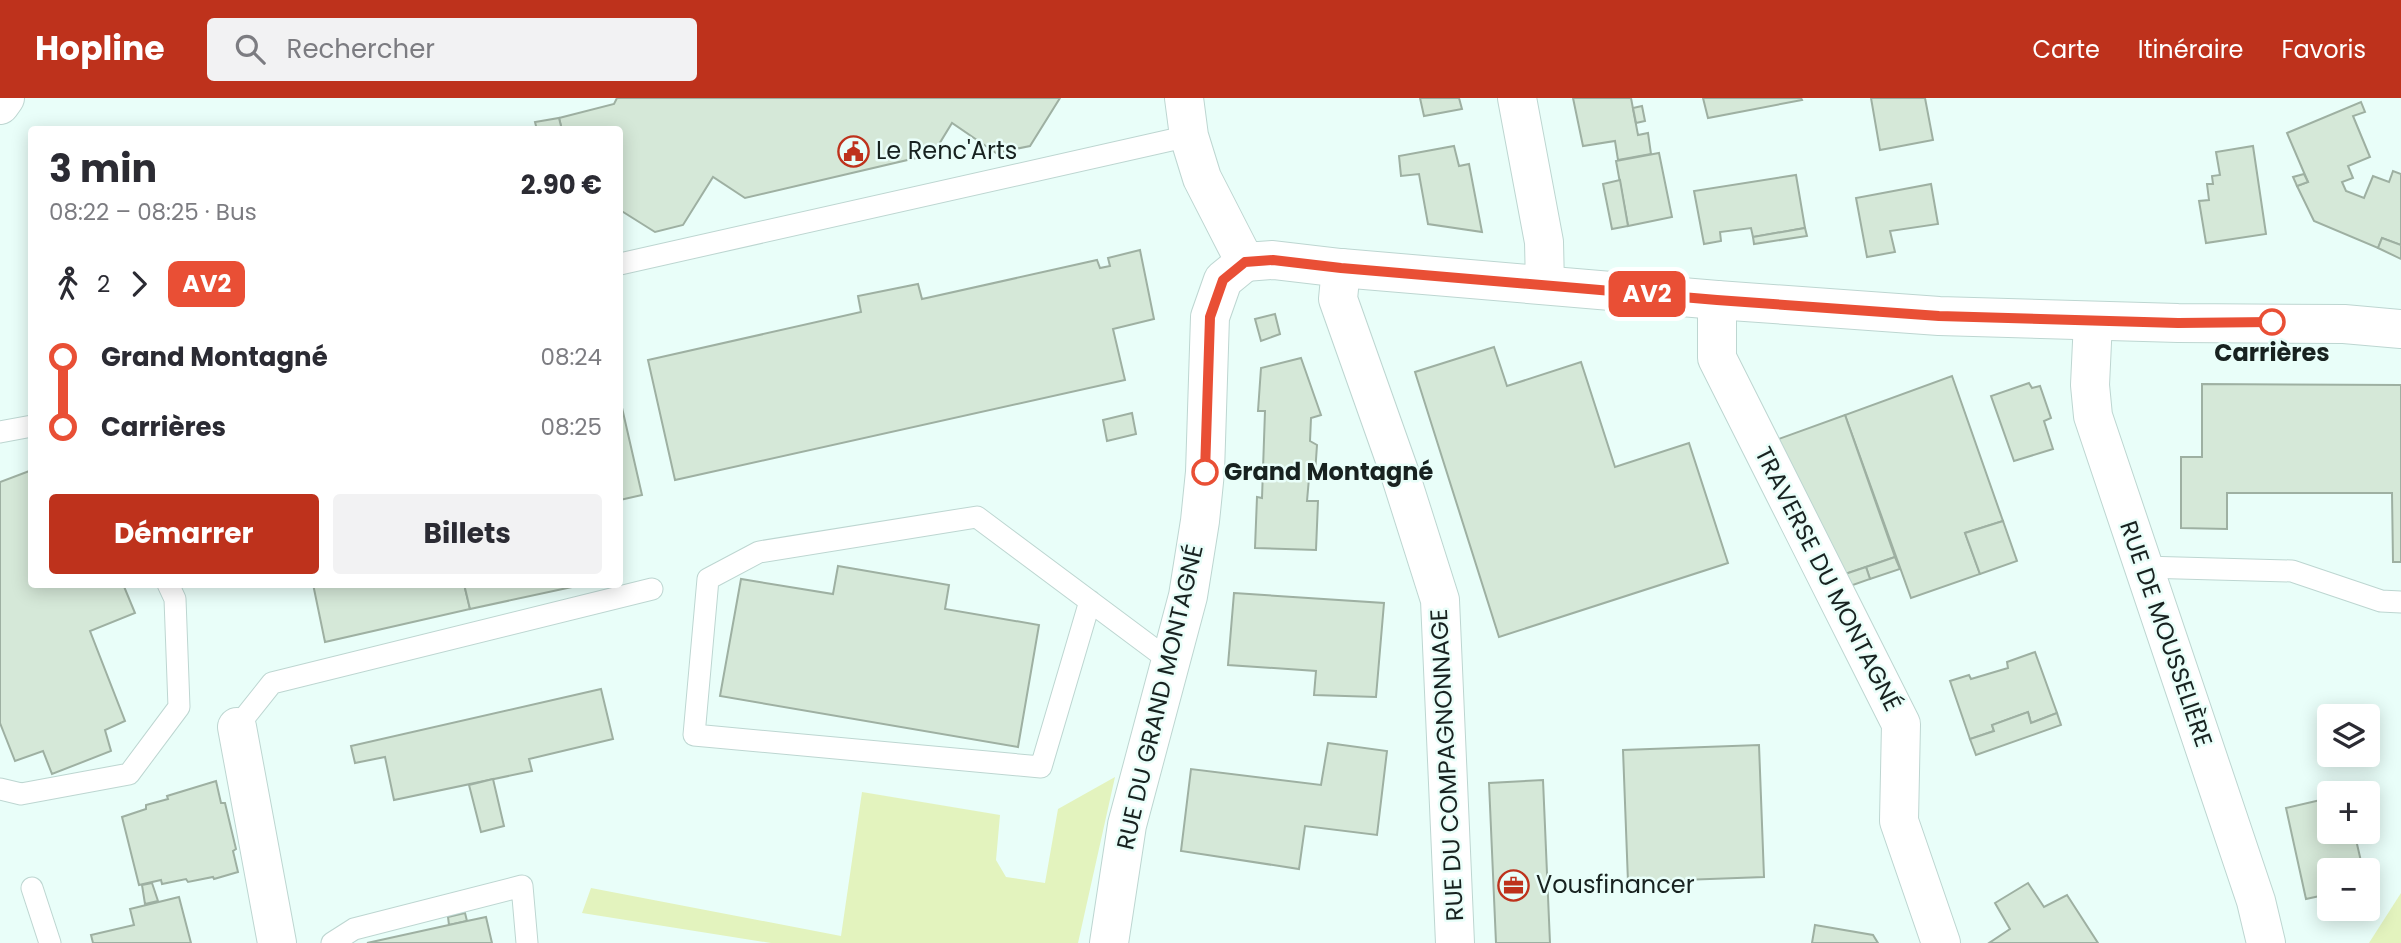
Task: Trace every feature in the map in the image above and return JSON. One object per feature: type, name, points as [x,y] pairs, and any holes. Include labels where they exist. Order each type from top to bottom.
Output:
[{"type":"street","points":[[0,105],[5,98]]},
{"type":"street","points":[[1184,98],[1189,136],[1202,178],[1245,262],[1273,260],[1717,300],[1939,316],[2344,324],[2401,330]]},
{"type":"street","points":[[1517,98],[1544,242],[1545,285]]},
{"type":"street","name":"RUE DU GRAND MONTAGNÉ","points":[[1108,943],[1127,825],[1188,596],[1205,472],[1210,317],[1223,280],[1245,262]]},
{"type":"street","name":"RUE DU COMPAGNONNAGE","points":[[1341,268],[1338,299],[1400,474],[1440,600],[1455,943]]},
{"type":"street","name":"TRAVERSE DU MONTAGNÉ","points":[[1717,300],[1717,358],[1901,724],[1899,821],[1941,943]]},
{"type":"street","name":"RUE DE MOUSSELIÈRE","points":[[2093,321],[2090,385],[2093,416],[2256,901],[2266,943]]},
{"type":"street","points":[[237,727],[277,943]]},
{"type":"lane","points":[[623,263],[1189,136]]},
{"type":"lane","points":[[0,432],[28,427]]},
{"type":"lane","points":[[1090,601],[1041,767],[694,735],[708,579],[759,552],[977,517],[1090,601],[1170,661]]},
{"type":"lane","points":[[2143,567],[2292,570],[2381,601],[2401,602]]},
{"type":"lane","points":[[0,789],[21,794],[129,774],[179,707],[175,599],[171,588]]},
{"type":"lane","points":[[237,727],[272,683],[652,589]]},
{"type":"lane","points":[[332,943],[354,929],[523,886],[527,943]]},
{"type":"lane","points":[[32,888],[50,943]]},
{"type":"green space","points":[[1115,777],[1078,943],[771,943],[582,913],[591,888],[841,936],[862,792],[1000,815],[996,860],[1006,877],[1045,883],[1058,809]]},
{"type":"green space","points":[[2401,893],[2401,943],[2369,943]]},
{"type":"building","points":[[617,98],[1060,98],[1030,146],[996,153],[952,123],[933,154],[745,198],[713,177],[683,225],[655,232],[623,212],[623,126],[561,126],[559,118],[614,104]]},
{"type":"building","points":[[1420,98],[1459,98],[1462,109],[1424,116]]},
{"type":"building","points":[[1573,98],[1631,98],[1638,135],[1648,133],[1651,154],[1618,160],[1615,141],[1583,146]]},
{"type":"building","points":[[1703,98],[1801,98],[1802,100],[1708,118]]},
{"type":"building","points":[[1871,98],[1925,98],[1933,140],[1880,150]]},
{"type":"building","points":[[2361,102],[2365,112],[2353,116],[2370,157],[2348,166],[2353,178],[2342,182],[2346,191],[2364,198],[2373,176],[2389,182],[2393,171],[2401,174],[2401,245],[2382,238],[2378,248],[2314,221],[2297,186],[2308,182],[2287,133]]},
{"type":"building","points":[[1642,106],[1645,121],[1636,123],[1633,108]]},
{"type":"building","points":[[559,118],[561,126],[536,126],[535,122]]},
{"type":"building","points":[[1454,146],[1459,166],[1469,164],[1482,232],[1428,224],[1419,174],[1401,176],[1399,156]]},
{"type":"building","points":[[2253,146],[2266,234],[2206,243],[2199,201],[2209,200],[2207,184],[2213,184],[2212,176],[2220,175],[2216,152]]},
{"type":"building","points":[[1659,153],[1672,217],[1628,226],[1616,161]]},
{"type":"building","points":[[2304,174],[2308,182],[2297,186],[2293,177]]},
{"type":"building","points":[[1796,175],[1805,228],[1753,237],[1751,228],[1720,232],[1721,241],[1704,244],[1694,191]]},
{"type":"building","points":[[1620,180],[1628,226],[1612,229],[1603,184]]},
{"type":"building","points":[[1931,184],[1938,224],[1890,231],[1895,252],[1867,257],[1856,198]]},
{"type":"building","points":[[1805,228],[1807,236],[1754,244],[1753,237]]},
{"type":"building","points":[[2382,238],[2401,245],[2401,259],[2378,248]]},
{"type":"building","points":[[1140,250],[1154,319],[1113,329],[1125,380],[675,480],[648,360],[861,312],[858,296],[918,284],[922,299],[1097,260],[1100,268],[1110,266],[1108,258]]},
{"type":"building","points":[[1275,314],[1280,334],[1261,341],[1255,319]]},
{"type":"building","points":[[1494,347],[1507,386],[1581,362],[1615,467],[1689,443],[1728,563],[1499,637],[1415,372]]},
{"type":"building","points":[[1301,358],[1321,415],[1311,418],[1310,441],[1317,445],[1315,474],[1309,478],[1307,501],[1318,501],[1316,550],[1255,548],[1257,497],[1262,498],[1265,411],[1258,411],[1261,368]]},
{"type":"building","points":[[1952,376],[2003,521],[1965,533],[1980,574],[1911,598],[1845,415]]},
{"type":"building","points":[[2029,383],[2032,388],[2040,386],[2051,418],[2044,421],[2053,449],[2014,461],[1991,396]]},
{"type":"building","points":[[2202,384],[2401,385],[2401,562],[2393,562],[2392,493],[2227,493],[2227,529],[2181,528],[2181,457],[2202,457]]},
{"type":"building","points":[[623,412],[642,495],[623,499]]},
{"type":"building","points":[[1132,413],[1136,434],[1107,441],[1103,420]]},
{"type":"building","points":[[1845,415],[1895,557],[1845,574],[1773,441]]},
{"type":"building","points":[[28,472],[28,588],[125,588],[135,613],[90,631],[125,721],[105,730],[111,751],[52,774],[43,751],[15,761],[0,723],[0,482]]},
{"type":"building","points":[[2003,521],[2017,561],[1980,574],[1965,533]]},
{"type":"building","points":[[1895,557],[1900,569],[1870,579],[1866,567]]},
{"type":"building","points":[[838,566],[949,585],[945,609],[1039,625],[1018,747],[720,696],[741,579],[833,594]]},
{"type":"building","points":[[1866,567],[1870,579],[1850,586],[1845,574]]},
{"type":"building","points":[[314,588],[465,588],[470,609],[325,642]]},
{"type":"building","points":[[465,588],[567,588],[470,609]]},
{"type":"building","points":[[1234,593],[1384,603],[1376,697],[1314,695],[1316,671],[1228,665]]},
{"type":"building","points":[[2035,652],[2057,713],[2031,723],[2028,712],[1992,725],[1994,731],[1970,739],[1950,681],[1969,675],[1971,679],[2008,668],[2007,662]]},
{"type":"building","points":[[601,689],[613,739],[529,759],[532,771],[394,800],[385,757],[355,763],[351,746]]},
{"type":"building","points":[[2028,712],[2031,723],[2057,713],[2061,725],[1976,755],[1970,739],[1994,731],[1992,725]]},
{"type":"building","points":[[1328,743],[1387,751],[1377,835],[1305,826],[1299,869],[1181,851],[1191,769],[1321,785]]},
{"type":"building","points":[[1759,745],[1764,877],[1628,882],[1623,750]]},
{"type":"building","points":[[493,779],[504,826],[481,832],[469,785]]},
{"type":"building","points":[[1543,780],[1550,943],[1496,943],[1489,783]]},
{"type":"building","points":[[216,781],[221,803],[225,803],[236,849],[233,851],[238,872],[214,879],[213,877],[188,882],[186,879],[162,884],[161,880],[139,885],[122,817],[146,809],[146,805],[168,799],[167,796]]},
{"type":"building","points":[[2317,801],[2317,844],[2357,844],[2360,858],[2317,858],[2317,897],[2306,899],[2286,808]]},
{"type":"building","points":[[152,883],[158,901],[145,904],[142,885]]},
{"type":"building","points":[[2028,883],[2044,907],[2067,895],[2098,943],[1989,943],[2010,929],[1995,903]]},
{"type":"building","points":[[179,897],[191,943],[93,943],[91,935],[134,925],[130,909]]},
{"type":"building","points":[[465,913],[467,921],[449,925],[448,917]]},
{"type":"building","points":[[486,917],[492,943],[367,943],[467,921]]},
{"type":"building","points":[[1815,925],[1873,935],[1878,943],[1812,943]]},
{"type":"bus line","name":"AV2","points":[[1205,472],[1210,317],[1223,280],[1245,262],[1273,260],[1717,300],[1939,316],[2178,323],[2272,322]]},
{"type":"place","name":"Le Renc'Arts","points":[[853,151]]},
{"type":"place","name":"Carrières","points":[[2272,322]]},
{"type":"place","name":"Grand Montagné","points":[[1205,472]]},
{"type":"place","name":"Vousfinancer","points":[[1513,885]]}]
